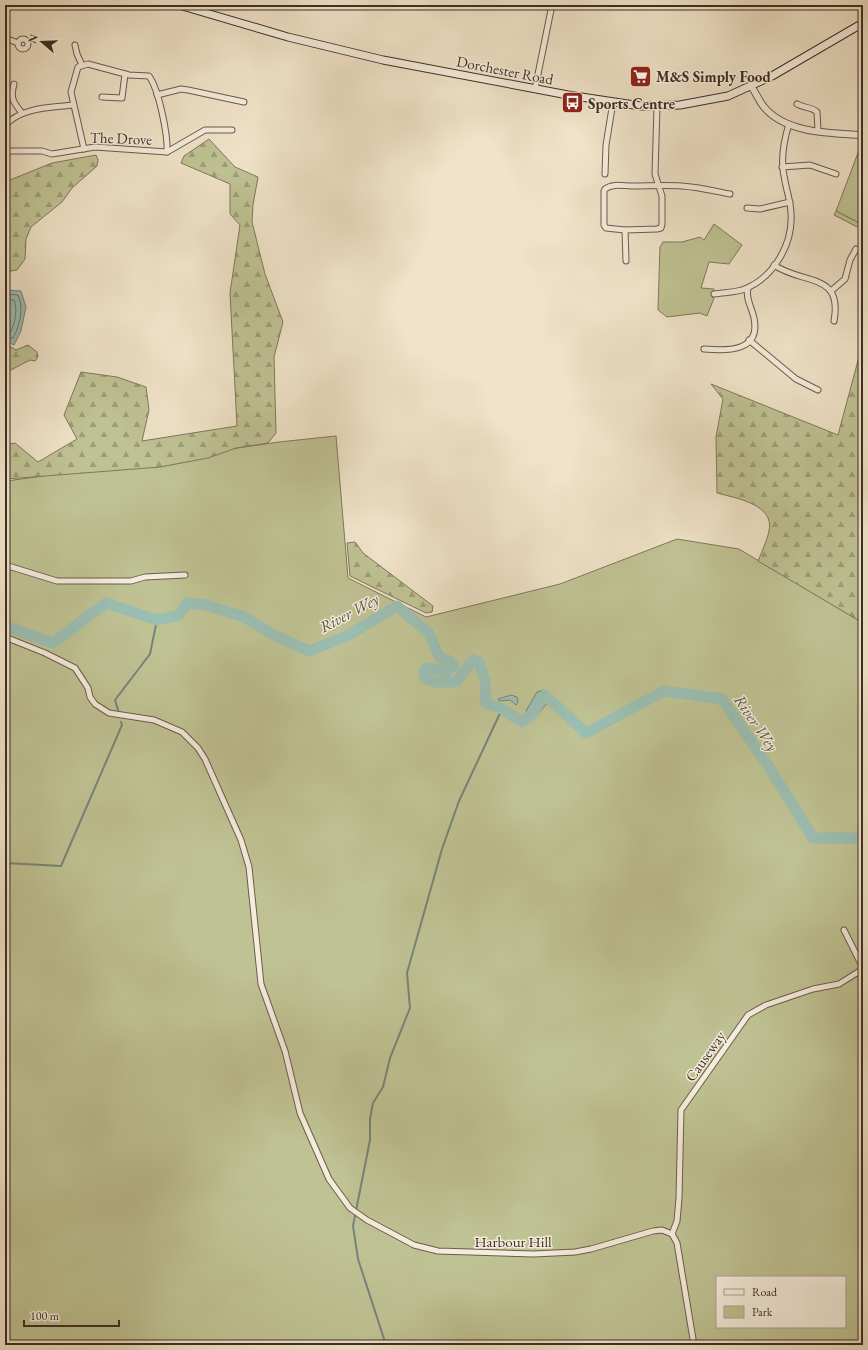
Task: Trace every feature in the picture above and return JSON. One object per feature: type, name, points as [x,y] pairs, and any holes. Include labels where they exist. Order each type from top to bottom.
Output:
[{"type":"main road","name":"Dorchester Road","points":[[178,5],[335,49],[612,102],[656,107],[703,102],[728,96],[751,86],[863,23]]},
{"type":"street","points":[[535,88],[552,5]]},
{"type":"street","points":[[5,38],[18,43]]},
{"type":"street","points":[[75,45],[82,65]]},
{"type":"street","points":[[84,149],[71,92],[78,67],[88,64],[125,74],[149,76],[154,82],[167,141],[167,152]]},
{"type":"street","points":[[102,97],[122,98],[125,74]]},
{"type":"street","points":[[14,84],[11,94],[14,104],[22,113]]},
{"type":"street","points":[[751,86],[765,108],[789,124],[818,130],[863,135]]},
{"type":"street","points":[[157,95],[181,89],[244,102]]},
{"type":"street","points":[[606,174],[606,145],[612,102]]},
{"type":"street","points":[[5,124],[22,113],[73,104]]},
{"type":"street","points":[[797,104],[803,107],[812,108],[817,112],[818,130]]},
{"type":"street","points":[[656,107],[655,174],[659,186],[662,196],[661,228],[608,230],[604,226],[605,189],[613,185],[659,186],[683,186],[730,194]]},
{"type":"street","points":[[714,294],[748,288],[760,280],[782,255],[790,235],[792,223],[790,202],[782,167],[782,154],[789,124]]},
{"type":"street","name":"The Drove","points":[[5,151],[42,151],[52,154],[95,147],[167,152],[205,130],[232,130]]},
{"type":"street","points":[[782,167],[810,165],[836,174]]},
{"type":"street","points":[[747,208],[760,209],[790,202]]},
{"type":"street","points":[[625,230],[626,261]]},
{"type":"street","points":[[831,291],[845,279],[850,260],[856,249]]},
{"type":"street","points":[[774,265],[816,281],[831,291],[835,298],[834,321]]},
{"type":"street","points":[[704,349],[736,350],[749,340],[754,323],[747,293],[748,288]]},
{"type":"street","points":[[749,340],[796,379],[818,390]]},
{"type":"street","points":[[5,565],[56,581],[131,581],[145,577],[185,575]]},
{"type":"street","name":"Harbour Hill","points":[[5,637],[45,653],[75,668],[88,688],[90,697],[95,704],[109,713],[117,716],[154,720],[182,732],[198,748],[205,760],[241,840],[249,867],[261,984],[285,1051],[300,1113],[329,1179],[352,1210],[358,1215],[414,1245],[438,1251],[534,1254],[569,1252],[591,1249],[653,1231],[662,1230],[672,1234]]},
{"type":"street","points":[[844,930],[863,969]]},
{"type":"street","name":"Causeway","points":[[672,1234],[677,1221],[679,1198],[681,1110],[748,1015],[766,1005],[813,989],[840,984],[863,969]]},
{"type":"street","points":[[672,1234],[677,1243],[694,1345]]},
{"type":"green space","points":[[209,139],[235,167],[258,177],[253,205],[252,222],[265,274],[283,322],[274,357],[276,433],[268,443],[236,448],[208,458],[160,467],[7,479],[5,470],[5,440],[10,444],[15,443],[38,462],[77,439],[64,415],[81,372],[117,377],[146,387],[149,410],[142,441],[237,426],[230,293],[240,225],[230,214],[230,184],[181,163],[184,156]]},
{"type":"green space","points":[[861,145],[863,145],[863,225],[836,211]]},
{"type":"green space","points":[[96,155],[98,160],[97,166],[72,188],[62,202],[31,227],[26,239],[25,259],[17,270],[5,272],[5,182],[52,163]]},
{"type":"green space","points":[[836,211],[863,225],[863,230],[834,215]]},
{"type":"green space","points":[[714,224],[742,245],[729,264],[709,262],[701,288],[714,289],[714,298],[707,316],[700,313],[667,317],[658,310],[660,247],[663,242],[682,242],[700,237],[704,240]]},
{"type":"green space","points":[[863,342],[863,623],[758,561],[769,531],[769,522],[766,514],[760,508],[743,500],[717,493],[716,437],[723,399],[711,384],[838,435]]},
{"type":"green space","points":[[28,345],[37,352],[38,357],[35,361],[30,360],[11,370],[7,367],[5,368],[5,347],[9,346],[16,350]]},
{"type":"green space","points":[[336,436],[348,578],[426,617],[560,584],[677,539],[739,549],[863,623],[863,1345],[5,1345],[5,476],[7,481],[279,442]]},
{"type":"green space","points":[[355,542],[363,553],[433,606],[432,612],[426,613],[350,576],[347,543]]},
{"type":"water","points":[[6,290],[21,291],[26,307],[21,331],[14,345],[5,341]]},
{"type":"water","points":[[544,690],[551,699],[535,717],[526,711],[537,692]]},
{"type":"water","points":[[511,695],[517,697],[518,702],[516,705],[510,700],[499,701],[498,699]]},
{"type":"waterway","name":"River Wey","points":[[5,626],[53,643],[106,603],[157,620],[179,615],[187,603],[206,605],[244,617],[272,634],[309,651],[347,636],[397,606],[429,633],[439,657],[450,661],[454,666],[447,671],[427,668],[423,672],[425,678],[434,682],[456,682],[473,660],[479,662],[485,681],[486,703],[502,709],[522,722],[531,715],[545,695],[586,733],[664,691],[722,699],[773,773],[813,838],[863,838]]},
{"type":"waterway","points":[[118,710],[115,700],[150,654],[157,620]]},
{"type":"waterway","points":[[386,1345],[358,1259],[353,1226],[370,1140],[370,1119],[373,1103],[383,1087],[390,1058],[410,1008],[407,973],[442,849],[459,801],[502,709]]},
{"type":"waterway","points":[[5,863],[61,866],[122,725],[121,722]]},
{"type":"place","name":"M&S Simply Food","points":[[640,76]]},
{"type":"place","name":"Sports Centre","points":[[572,103]]}]
